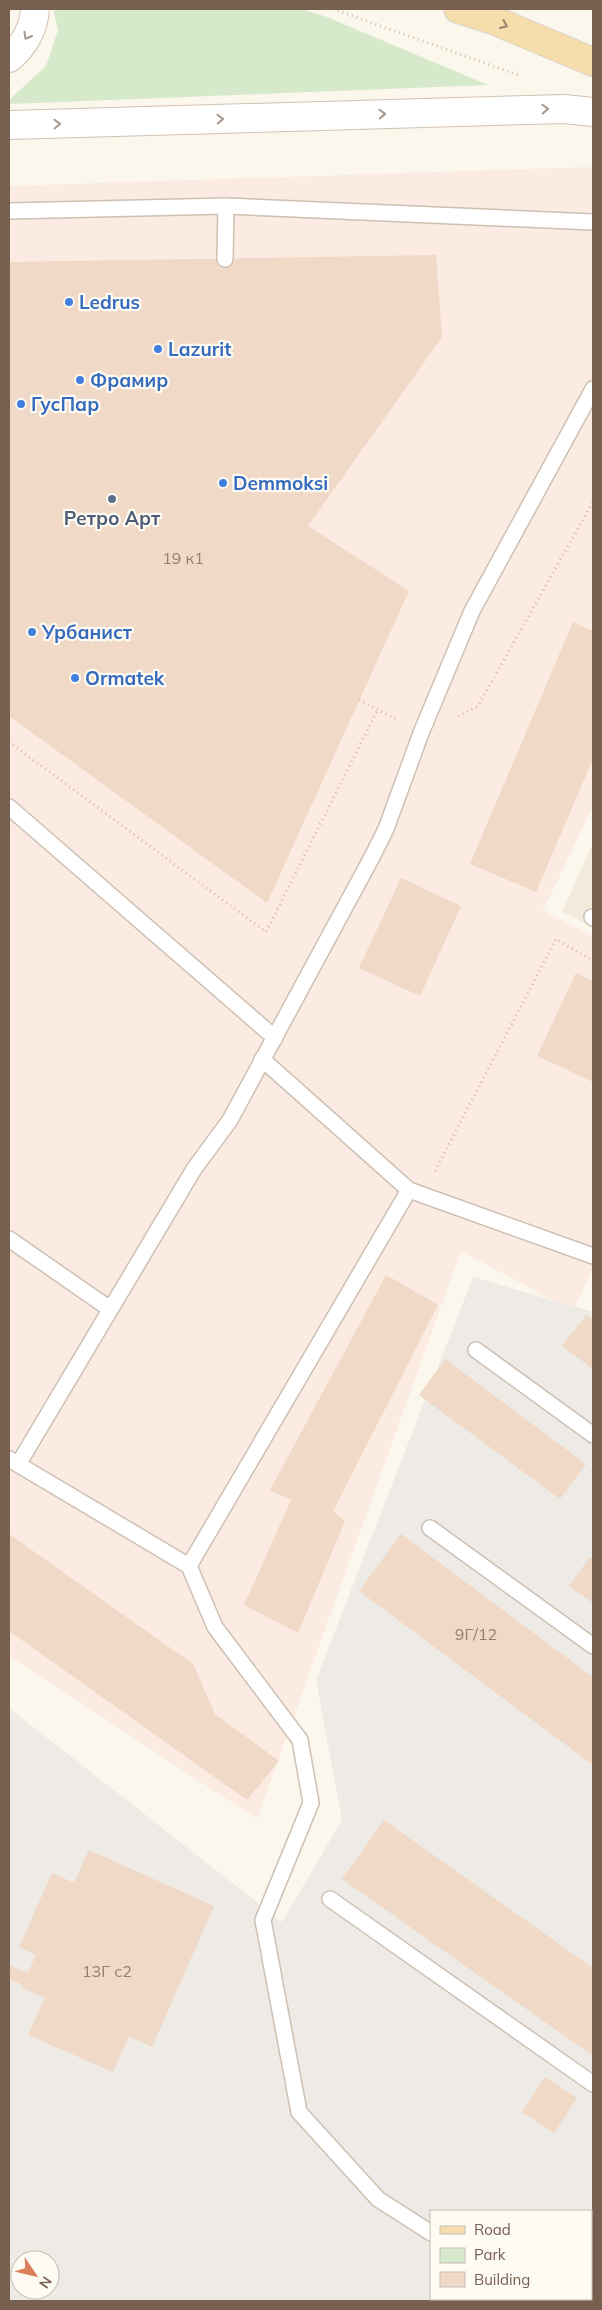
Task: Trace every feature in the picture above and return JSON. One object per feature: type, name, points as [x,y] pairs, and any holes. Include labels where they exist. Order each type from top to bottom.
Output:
[{"type":"main road","points":[[9,58],[18,50],[34,23],[35,9]]},
{"type":"main road","points":[[458,9],[493,20],[593,62]]},
{"type":"main road","points":[[9,125],[564,108],[593,112]]},
{"type":"lane","points":[[225,259],[226,206]]},
{"type":"lane","points":[[9,211],[226,206],[593,222]]},
{"type":"lane","points":[[430,2232],[378,2199],[299,2112],[263,1920],[311,1803],[300,1740],[215,1627],[189,1566],[14,1461],[110,1309],[194,1169],[230,1120],[275,1038],[386,829],[422,733],[472,611],[593,389]]},
{"type":"lane","points":[[9,807],[275,1038]]},
{"type":"lane","points":[[262,1059],[416,1192],[593,1256]]},
{"type":"lane","points":[[189,1566],[416,1192]]},
{"type":"lane","points":[[9,1239],[110,1309]]},
{"type":"lane","points":[[476,1350],[593,1435]]},
{"type":"lane","points":[[430,1528],[593,1646]]},
{"type":"lane","points":[[330,1899],[593,2084]]},
{"type":"path","points":[[333,9],[526,78]]},
{"type":"path","points":[[359,700],[422,733],[478,706],[593,502]]},
{"type":"path","points":[[9,742],[266,932],[378,710]]},
{"type":"path","points":[[416,1192],[556,939],[593,961]]},
{"type":"shaded area","points":[[593,168],[593,806],[543,911],[593,936],[593,1268],[573,1311],[461,1251],[257,1819],[9,1656],[9,186]]},
{"type":"shaded area","points":[[593,843],[593,927],[562,912]]},
{"type":"shaded area","points":[[473,1277],[593,1312],[593,2301],[9,2301],[9,1708],[282,1922],[342,1820],[316,1680]]},
{"type":"green space","points":[[53,9],[302,9],[327,17],[488,85],[9,104],[9,100],[46,66],[58,30]]},
{"type":"building","points":[[436,255],[442,337],[308,526],[409,591],[267,903],[9,716],[9,262]]},
{"type":"building","points":[[573,622],[593,631],[593,759],[536,892],[470,864]]},
{"type":"building","points":[[401,878],[461,906],[420,996],[359,968]]},
{"type":"building","points":[[576,973],[593,981],[593,1082],[537,1056]]},
{"type":"building","points":[[386,1275],[438,1305],[333,1511],[345,1521],[298,1633],[244,1605],[291,1500],[270,1490]]},
{"type":"building","points":[[586,1315],[593,1320],[593,1369],[562,1346]]},
{"type":"building","points":[[445,1359],[586,1464],[560,1499],[419,1395]]},
{"type":"building","points":[[9,1534],[193,1664],[215,1714],[279,1761],[247,1800],[9,1631]]},
{"type":"building","points":[[401,1534],[593,1677],[593,1765],[359,1591]]},
{"type":"building","points":[[590,1557],[593,1560],[593,1603],[569,1586]]},
{"type":"building","points":[[384,1820],[593,1968],[593,2056],[342,1879]]},
{"type":"building","points":[[89,1850],[214,1906],[152,2047],[129,2036],[113,2072],[28,2035],[45,1998],[22,1988],[23,1985],[9,1979],[9,1965],[28,1973],[36,1955],[19,1947],[52,1873],[74,1883]]},
{"type":"building","points":[[545,2077],[577,2098],[554,2133],[522,2112]]},
{"type":"place","name":"Ledrus","points":[[69,302]]},
{"type":"place","name":"Lazurit","points":[[158,349]]},
{"type":"place","name":"Фрамир","points":[[80,380]]},
{"type":"place","name":"ГусПар","points":[[21,404]]},
{"type":"place","name":"Demmoksi","points":[[223,483]]},
{"type":"place","name":"Ретро Арт","points":[[112,499]]},
{"type":"place","name":"Урбанист","points":[[32,632]]},
{"type":"place","name":"Ormatek","points":[[75,678]]}]
